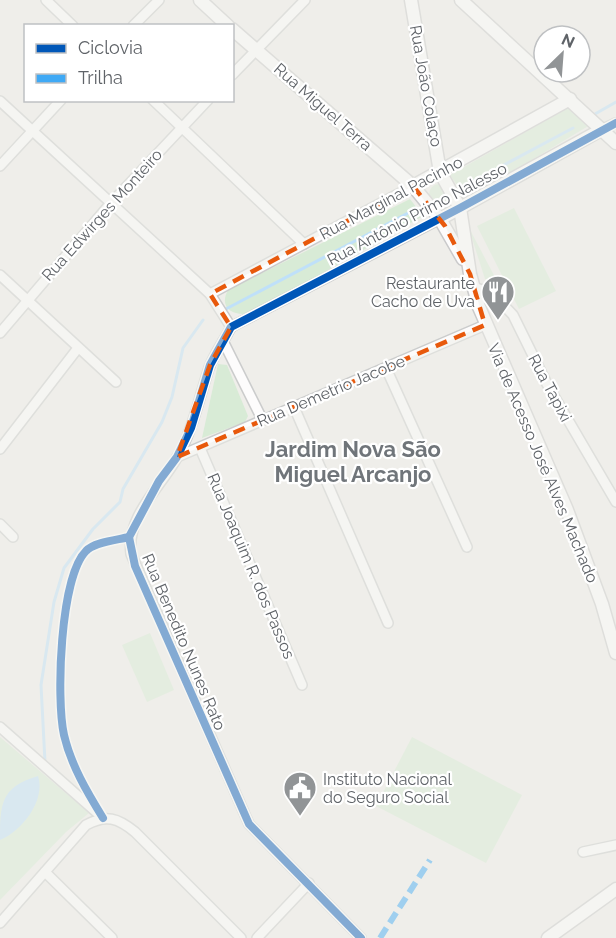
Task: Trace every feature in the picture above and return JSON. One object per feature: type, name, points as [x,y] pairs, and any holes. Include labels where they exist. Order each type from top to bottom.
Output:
[{"type":"main road","points":[[200,0],[226,24]]},
{"type":"main road","name":"Rua João Colaço","points":[[411,0],[442,176],[459,206],[470,274]]},
{"type":"main road","points":[[461,0],[616,143]]},
{"type":"main road","name":"Rua Miguel Terra","points":[[234,31],[416,189],[437,215],[457,246],[470,274]]},
{"type":"main road","name":"Rua Marginal Pacinho","points":[[416,189],[573,102]]},
{"type":"main road","name":"Rua Antônio Primo Nalesso","points":[[437,215],[459,206],[599,128]]},
{"type":"main road","name":"Via de Acesso José Alves Machado","points":[[470,274],[485,325],[567,510],[602,604],[616,653]]},
{"type":"main road","points":[[548,938],[616,889]]},
{"type":"street","points":[[46,0],[71,24]]},
{"type":"street","points":[[135,24],[159,0]]},
{"type":"street","points":[[234,73],[305,0]]},
{"type":"street","points":[[0,101],[210,294],[231,327]]},
{"type":"street","points":[[0,165],[59,102]]},
{"type":"street","points":[[155,102],[304,244]]},
{"type":"street","name":"Rua Edwirges Monteiro","points":[[0,333],[111,203],[206,102]]},
{"type":"street","name":"Rua Antônio Primo Nalesso","points":[[599,128],[616,123]]},
{"type":"street","name":"Rua Marginal Pacinho","points":[[210,294],[304,244],[416,189]]},
{"type":"street","name":"Rua Antônio Primo Nalesso","points":[[231,327],[437,215]]},
{"type":"street","points":[[0,275],[116,382]]},
{"type":"street","name":"Rua Tapixi","points":[[473,287],[492,293],[513,315],[551,393],[616,502]]},
{"type":"street","name":"Rua Demetrio Jacobe","points":[[177,457],[485,325]]},
{"type":"street","name":"Rua Benedito Nunes Rato","points":[[231,327],[210,365],[190,428],[177,457],[159,481],[129,537],[131,554],[243,812],[259,836],[309,883],[361,938]]},
{"type":"street","points":[[223,341],[262,419]]},
{"type":"street","points":[[0,449],[78,348]]},
{"type":"street","points":[[386,368],[467,547]]},
{"type":"street","points":[[294,407],[388,623]]},
{"type":"street","name":"Rua Joaquim R. dos Passos","points":[[200,448],[302,685]]},
{"type":"street","points":[[0,524],[13,537]]},
{"type":"street","points":[[0,727],[103,818]]},
{"type":"street","points":[[0,923],[86,825],[110,817],[122,821],[135,832],[241,938]]},
{"type":"street","points":[[583,852],[616,845]]},
{"type":"street","points":[[45,872],[112,938]]},
{"type":"street","points":[[257,938],[309,883]]},
{"type":"highlighted area","points":[[413,186],[445,226],[470,274],[485,325],[177,457],[210,365],[231,327],[210,294]]},
{"type":"green space","points":[[573,105],[590,125],[475,194],[465,197],[450,175]]},
{"type":"green space","points":[[439,184],[446,187],[449,194],[446,201],[439,204],[432,201],[429,194],[432,187]]},
{"type":"green space","points":[[410,199],[423,216],[254,312],[235,313],[227,307],[225,297],[228,290]]},
{"type":"green space","points":[[514,208],[556,291],[519,309],[477,226]]},
{"type":"green space","points":[[468,226],[497,281],[485,279]]},
{"type":"green space","points":[[218,364],[227,365],[248,416],[245,422],[202,438]]},
{"type":"green space","points":[[150,633],[174,690],[147,702],[122,645]]},
{"type":"green space","points":[[0,737],[89,813],[66,832],[0,900]]},
{"type":"green space","points":[[412,737],[522,795],[486,863],[376,806]]},
{"type":"water","points":[[38,776],[39,795],[30,814],[16,830],[0,840],[2,807],[9,792],[25,780]]},
{"type":"waterway","points":[[595,114],[616,102]]},
{"type":"waterway","points":[[459,189],[573,128]]},
{"type":"waterway","points":[[224,310],[410,212]]},
{"type":"waterway","points":[[45,762],[41,685],[54,602],[64,568],[93,529],[120,502],[123,489],[162,422],[172,397],[183,348],[203,320]]},
{"type":"marked path","points":[[380,938],[430,860]]},
{"type":"cycle path","points":[[361,938],[249,824],[135,566],[129,537],[159,481],[177,457],[191,428],[210,365],[231,327],[460,208],[616,123]]},
{"type":"cycle path","points":[[103,818],[75,768],[64,735],[60,695],[62,639],[70,586],[77,565],[86,551],[100,543],[129,537]]},
{"type":"place","name":"Restaurante Cacho de Uva","points":[[498,321]]},
{"type":"place","name":"Instituto Nacional do Seguro Social","points":[[300,817]]},
{"type":"district","name":"Jardim Nova São Miguel Arcanjo","points":[[353,462]]}]
